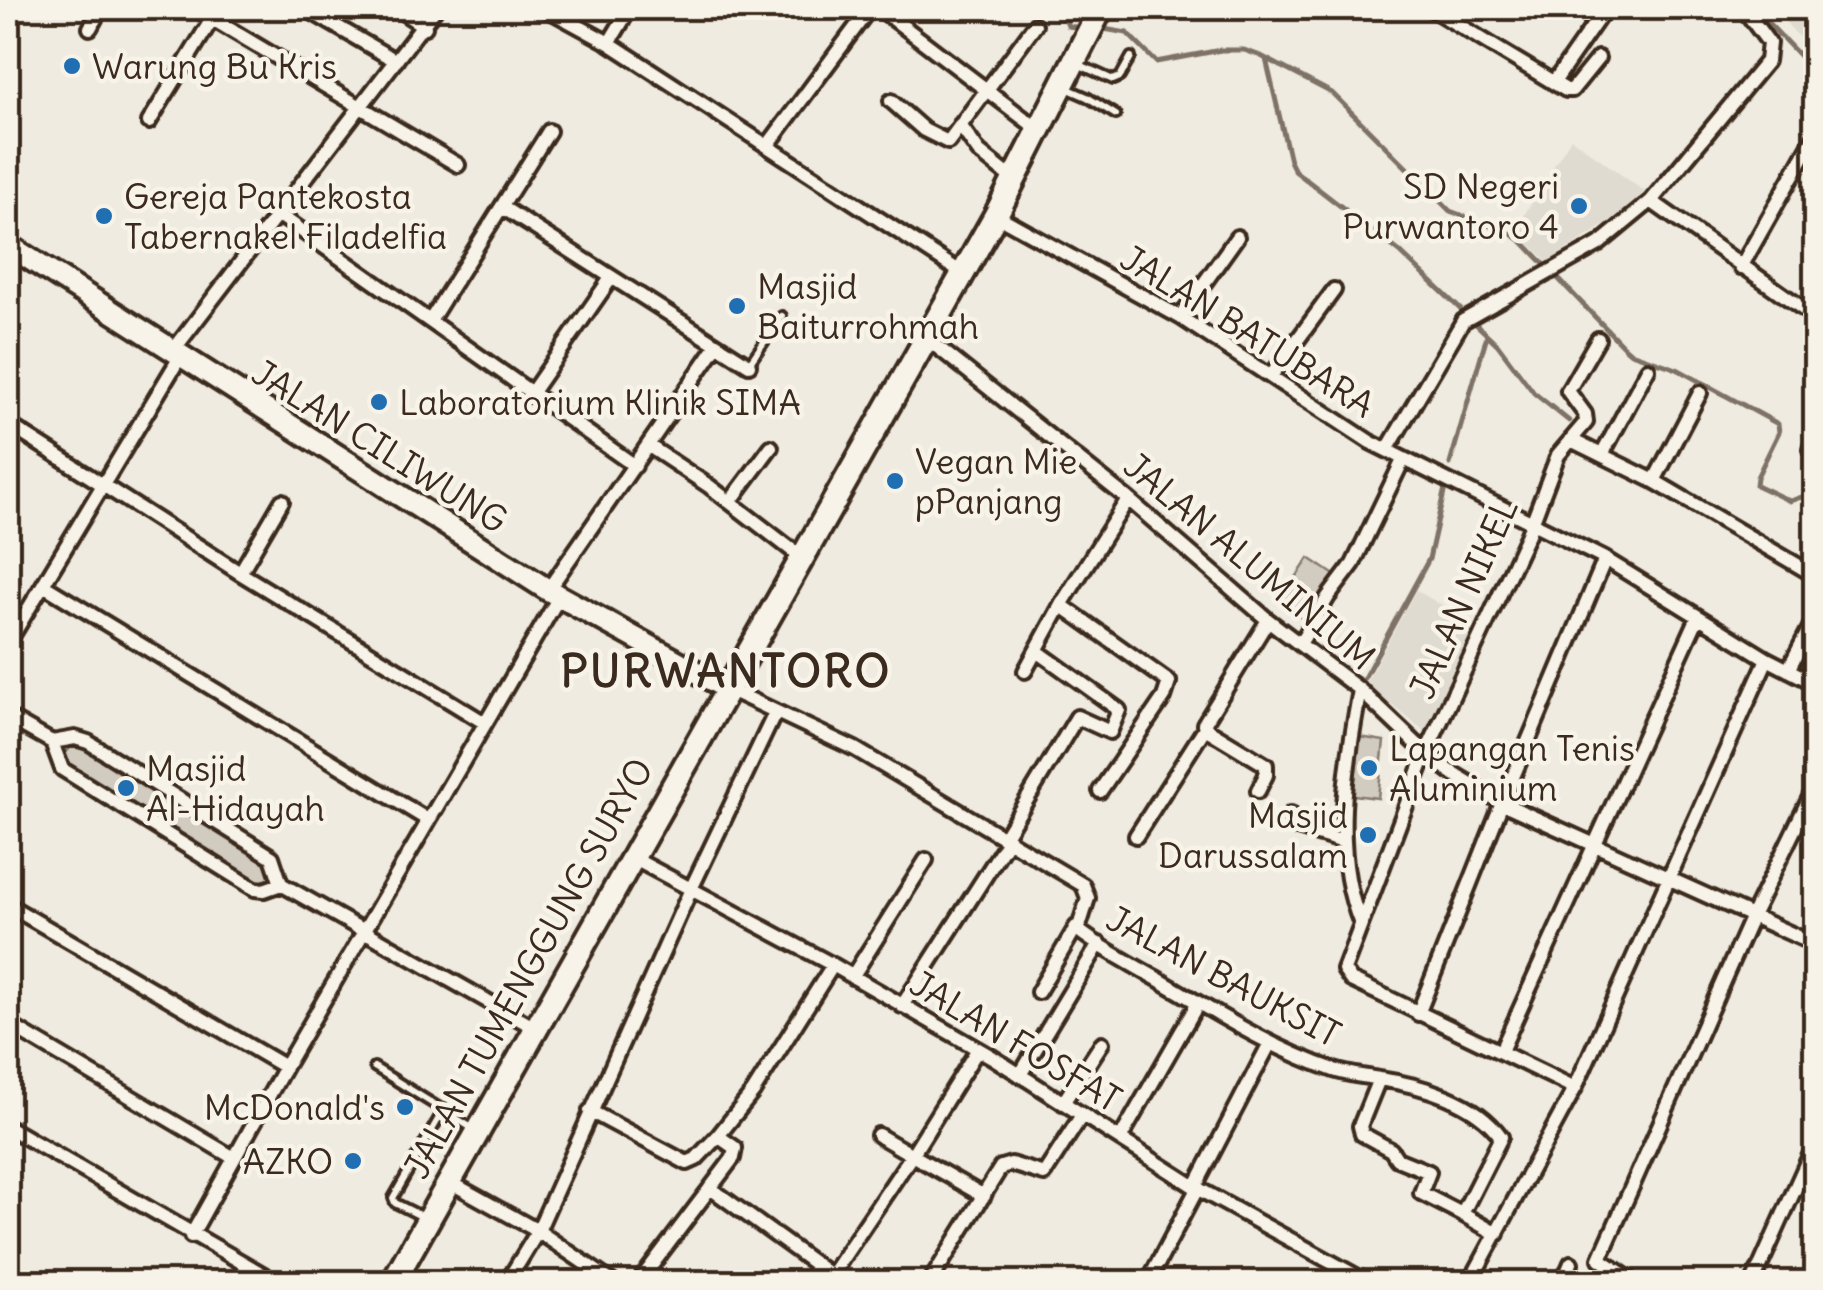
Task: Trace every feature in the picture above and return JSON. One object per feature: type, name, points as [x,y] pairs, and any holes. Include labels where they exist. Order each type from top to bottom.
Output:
[{"type":"highway","name":"JALAN TUMENGGUNG SURYO","points":[[392,1282],[996,215],[1100,10]]},
{"type":"main road","name":"JALAN CILIWUNG","points":[[8,245],[554,594],[726,688]]},
{"type":"street","points":[[90,28],[101,8]]},
{"type":"street","points":[[194,8],[458,165]]},
{"type":"street","points":[[305,8],[396,61]]},
{"type":"street","points":[[396,8],[424,27]]},
{"type":"street","points":[[8,643],[104,486],[176,355],[436,8]]},
{"type":"street","points":[[544,8],[610,43],[962,273]]},
{"type":"street","points":[[610,43],[630,8]]},
{"type":"street","points":[[768,145],[870,8]]},
{"type":"street","points":[[879,8],[1039,130]]},
{"type":"street","points":[[1430,8],[1572,90],[1598,58]]},
{"type":"street","name":"JALAN BATUBARA","points":[[996,215],[1180,316],[1386,450],[1469,317],[1599,244],[1651,202],[1768,61],[1769,43],[1743,8]]},
{"type":"street","points":[[1554,82],[1602,13]]},
{"type":"street","points":[[150,122],[212,19]]},
{"type":"street","points":[[891,101],[924,130],[948,142],[1035,25]]},
{"type":"street","points":[[960,125],[978,152],[1014,180]]},
{"type":"street","points":[[430,321],[549,131]]},
{"type":"street","points":[[1741,268],[1816,134]]},
{"type":"street","points":[[1651,202],[1814,315]]},
{"type":"street","points":[[502,207],[749,366]]},
{"type":"street","points":[[278,214],[634,466]]},
{"type":"street","points":[[1180,316],[1237,237]]},
{"type":"street","points":[[530,395],[611,278]]},
{"type":"street","points":[[1271,376],[1334,290]]},
{"type":"street","name":"JALAN ALUMINIUM","points":[[926,337],[1128,499],[1268,620],[1360,690],[1426,753],[1502,802],[1816,945]]},
{"type":"street","points":[[1598,339],[1568,391],[1586,418],[1572,440],[1602,452],[1816,576]]},
{"type":"street","points":[[191,1236],[554,594],[634,466],[717,345]]},
{"type":"street","points":[[1602,452],[1648,369]]},
{"type":"street","points":[[1654,481],[1700,392]]},
{"type":"street","points":[[8,424],[240,574],[484,723]]},
{"type":"street","name":"JALAN NIKEL","points":[[1572,440],[1558,455],[1533,522],[1426,753],[1344,970],[1351,980],[1575,1088]]},
{"type":"street","points":[[649,446],[801,557]]},
{"type":"street","points":[[730,502],[770,447]]},
{"type":"street","points":[[1386,450],[1605,560],[1767,659],[1816,684]]},
{"type":"street","points":[[1300,644],[1328,597],[1354,564],[1403,460]]},
{"type":"street","points":[[1025,672],[1128,499]]},
{"type":"street","points":[[240,574],[282,501]]},
{"type":"street","points":[[1418,1014],[1502,802],[1605,560]]},
{"type":"street","points":[[42,585],[428,820]]},
{"type":"street","points":[[1062,605],[1169,682],[1164,697],[1100,791]]},
{"type":"street","points":[[1788,670],[1816,616]]},
{"type":"street","points":[[1501,1051],[1698,617]]},
{"type":"street","points":[[1136,836],[1268,620]]},
{"type":"street","points":[[902,1006],[1077,717],[1110,732],[1119,710],[1036,651]]},
{"type":"street","points":[[1470,1282],[1575,1088],[1767,659]]},
{"type":"street","name":"JALAN BAUKSIT","points":[[726,688],[855,749],[1083,885],[1088,898],[1076,928],[1198,1003],[1270,1043],[1335,1071],[1409,1084],[1469,1108],[1500,1134],[1501,1140],[1462,1214]]},
{"type":"street","points":[[1360,690],[1353,729],[1343,858],[1351,900],[1361,924]]},
{"type":"street","points":[[508,1282],[538,1231],[692,887],[776,713]]},
{"type":"street","points":[[8,717],[52,742],[75,738],[88,742],[272,858],[281,884],[535,1028]]},
{"type":"street","points":[[1205,728],[1266,765],[1258,791]]},
{"type":"street","points":[[52,742],[62,769],[254,889],[281,884]]},
{"type":"street","points":[[1634,1282],[1600,1259],[1751,918],[1816,785]]},
{"type":"street","points":[[1291,814],[1294,827],[1344,842]]},
{"type":"street","name":"JALAN FOSFAT","points":[[631,857],[833,965],[978,1049],[1196,1188],[1366,1282]]},
{"type":"street","points":[[852,977],[926,860]]},
{"type":"street","points":[[8,905],[284,1067]]},
{"type":"street","points":[[1038,992],[1076,928]]},
{"type":"street","points":[[1020,1075],[1099,944]]},
{"type":"street","points":[[590,1111],[687,1163],[696,1159],[753,1092],[833,965]]},
{"type":"street","points":[[1120,1139],[1198,1003]]},
{"type":"street","points":[[8,1024],[234,1158]]},
{"type":"street","points":[[1063,1102],[1102,1043]]},
{"type":"street","points":[[1148,1282],[1270,1043]]},
{"type":"street","points":[[710,1188],[835,1280],[978,1049]]},
{"type":"street","points":[[1379,1079],[1360,1126],[1362,1134],[1391,1150],[1397,1159],[1430,1172],[1423,1194],[1498,1234]]},
{"type":"street","points":[[930,1282],[1004,1165],[1037,1174],[1047,1172],[1082,1115]]},
{"type":"street","points":[[8,1126],[191,1236],[276,1282]]},
{"type":"street","points":[[878,1135],[984,1196]]},
{"type":"street","points":[[639,1282],[736,1151],[718,1136]]},
{"type":"street","points":[[1753,1282],[1816,1142]]},
{"type":"street","points":[[448,1182],[538,1231],[612,1282]]},
{"type":"street","points":[[1563,1282],[1570,1263]]},
{"type":"street","points":[[807,1282],[816,1268]]},
{"type":"lane","points":[[1080,52],[1114,80],[1120,77],[1131,57]]},
{"type":"lane","points":[[1062,87],[1088,97],[1116,115]]},
{"type":"lane","points":[[749,366],[782,316]]},
{"type":"lane","points":[[374,1066],[476,1131]]},
{"type":"lane","points":[[427,1218],[395,1203],[393,1198],[444,1110]]},
{"type":"shaded area","points":[[1772,8],[1815,8],[1815,54]]},
{"type":"shaded area","name":"SD Negeri Purwantoro 4","points":[[1571,138],[1645,192],[1612,220],[1548,262],[1515,230]]},
{"type":"shaded area","points":[[1309,558],[1339,578],[1306,621],[1279,603]]},
{"type":"shaded area","points":[[1416,590],[1478,627],[1426,732],[1365,684]]},
{"type":"shaded area","name":"Lapangan Tenis Aluminium","points":[[1360,737],[1384,741],[1378,798],[1353,795]]},
{"type":"shaded area","points":[[72,746],[84,746],[269,861],[273,876],[267,884],[255,884],[64,764],[64,755]]},
{"type":"waterway","points":[[1048,8],[1065,18],[1068,26],[1082,28]]},
{"type":"waterway","points":[[1754,8],[1816,73]]},
{"type":"waterway","points":[[1098,28],[1127,33],[1156,62],[1221,50],[1244,50],[1332,93],[1450,211],[1512,234],[1523,242],[1631,353],[1677,369],[1778,424],[1779,432],[1756,485],[1790,501],[1816,492]]},
{"type":"waterway","points":[[1266,59],[1295,171],[1400,252],[1498,345],[1534,393],[1569,421]]},
{"type":"waterway","points":[[1450,464],[1487,335]]},
{"type":"waterway","points":[[1364,678],[1429,559],[1445,488]]},
{"type":"place","name":"Warung Bu Kris","points":[[72,66]]},
{"type":"place","name":"SD Negeri Purwantoro 4","points":[[1579,206]]},
{"type":"place","name":"Gereja Pantekosta Tabernakel Filadelfia","points":[[104,216]]},
{"type":"place","name":"Masjid Baiturrohmah","points":[[737,306]]},
{"type":"place","name":"Laboratorium Klinik SIMA","points":[[379,402]]},
{"type":"place","name":"Vegan Mie pPanjang","points":[[895,481]]},
{"type":"place","name":"Lapangan Tenis Aluminium","points":[[1369,768]]},
{"type":"place","name":"Masjid Al-Hidayah","points":[[126,788]]},
{"type":"place","name":"Masjid Darussalam","points":[[1368,835]]},
{"type":"place","name":"McDonald's","points":[[405,1107]]},
{"type":"place","name":"AZKO","points":[[353,1161]]},
{"type":"district","name":"PURWANTORO","points":[[726,671]]}]
